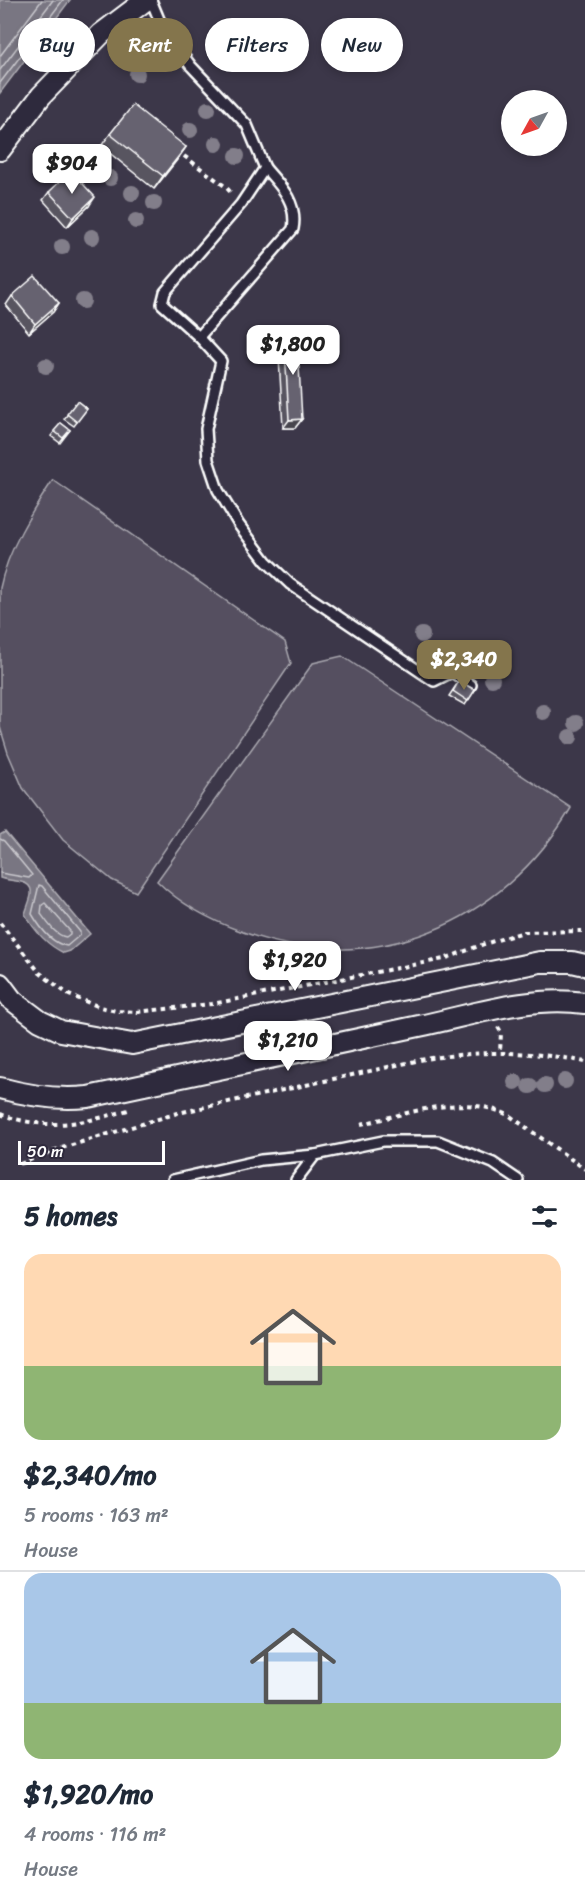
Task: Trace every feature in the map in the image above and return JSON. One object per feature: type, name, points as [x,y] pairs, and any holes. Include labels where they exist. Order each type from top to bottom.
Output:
[{"type":"street","points":[[0,150],[41,96],[101,34],[146,0]]},
{"type":"street","points":[[0,984],[12,1000],[40,1021],[61,1031],[132,1044],[540,963],[572,962],[585,965]]},
{"type":"street","points":[[0,1088],[24,1094],[60,1098],[88,1097],[521,1004],[573,1001],[585,1003]]},
{"type":"lane","points":[[151,0],[163,29],[190,66],[247,125],[265,168],[286,191],[295,218],[292,229],[200,337]]},
{"type":"lane","points":[[265,168],[241,204],[165,292],[162,304],[200,337],[221,361],[206,429],[208,460],[218,490],[239,525],[266,561],[290,584],[434,681],[452,672],[471,685]]},
{"type":"lane","points":[[173,1180],[261,1160],[315,1155],[383,1141],[438,1141],[493,1163],[518,1180]]},
{"type":"lane","points":[[296,1180],[315,1155]]},
{"type":"path","points":[[184,156],[226,187],[241,204]]},
{"type":"path","points":[[0,923],[40,973],[69,994],[100,1007],[116,1011],[137,1012],[212,1004],[444,959],[524,932],[585,930]]},
{"type":"path","points":[[20,1164],[52,1150],[178,1113],[424,1059],[462,1053],[494,1053],[540,1055],[585,1062]]},
{"type":"path","points":[[361,1124],[457,1104],[476,1105],[510,1116],[585,1169]]},
{"type":"shaded area","points":[[53,480],[285,642],[291,663],[136,892],[112,880],[63,840],[23,788],[0,727],[0,588],[14,545]]},
{"type":"shaded area","points":[[342,656],[571,808],[543,849],[509,883],[471,911],[430,931],[386,944],[339,949],[291,945],[220,923],[176,898],[157,881],[313,663]]},
{"type":"water","points":[[0,0],[70,0],[56,18],[18,18],[18,69],[0,93]]},
{"type":"water","points":[[5,832],[90,934],[70,951],[64,953],[52,946],[25,914],[31,895],[29,886],[25,883],[0,878],[0,835]]},
{"type":"building","points":[[133,105],[186,147],[163,176],[110,134]]},
{"type":"building","points":[[71,171],[95,197],[73,218],[49,192]]},
{"type":"building","points":[[35,276],[59,303],[35,324],[12,296]]},
{"type":"building","points":[[297,331],[302,419],[289,420],[284,332]]},
{"type":"building","points":[[77,401],[87,409],[77,422],[67,414]]},
{"type":"building","points":[[61,423],[70,430],[63,438],[54,431]]},
{"type":"building","points":[[459,681],[475,690],[468,701],[453,691]]}]
